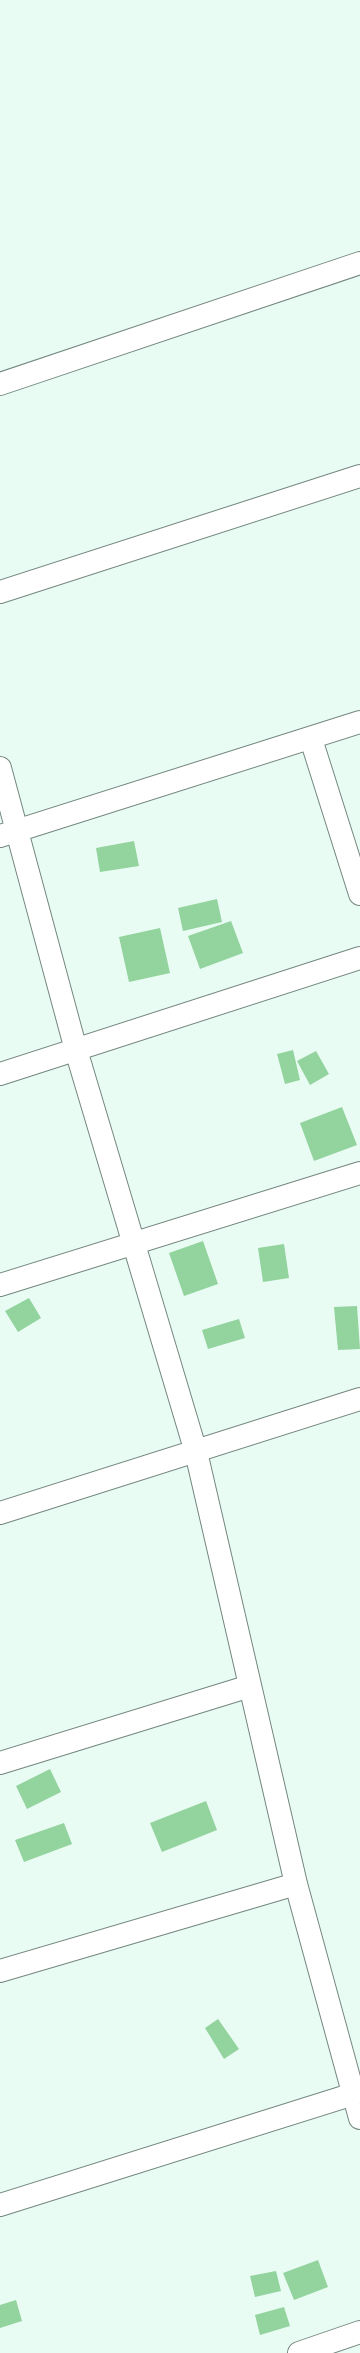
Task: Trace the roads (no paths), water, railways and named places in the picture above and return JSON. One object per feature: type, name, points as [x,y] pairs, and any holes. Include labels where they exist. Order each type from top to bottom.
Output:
[{"type":"street","points":[[0,384],[360,263]]},
{"type":"street","points":[[0,592],[360,476]]},
{"type":"street","points":[[9,833],[311,739],[360,722]]},
{"type":"street","points":[[311,739],[360,894]]},
{"type":"street","points":[[0,768],[9,833],[135,1242],[196,1452],[296,1884],[357,2094],[360,2118]]},
{"type":"street","points":[[0,1074],[360,958]]},
{"type":"street","points":[[0,1284],[360,1173]]},
{"type":"street","points":[[0,1513],[360,1399]]},
{"type":"street","points":[[0,1763],[250,1686]]},
{"type":"street","points":[[0,1972],[296,1884]]},
{"type":"street","points":[[0,2205],[357,2094]]},
{"type":"street","points":[[299,2353],[360,2332]]}]
